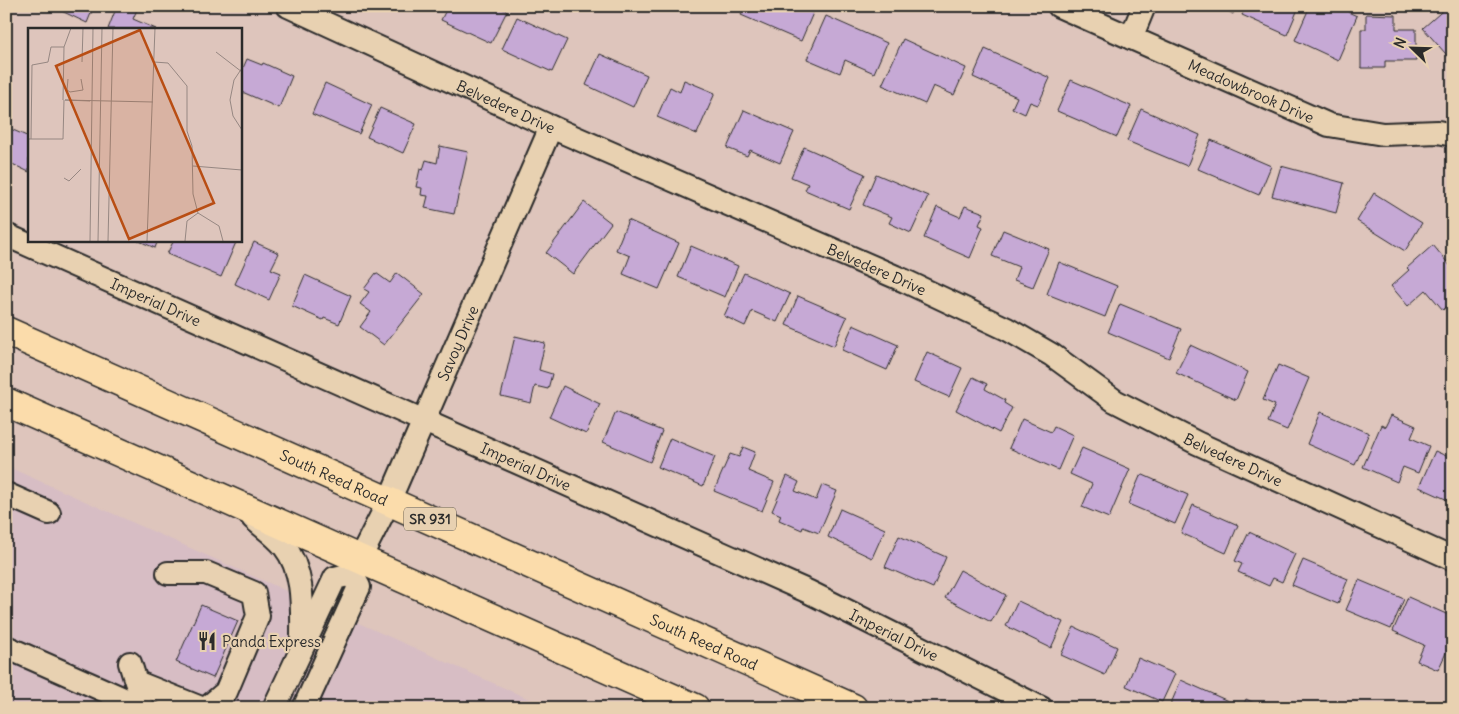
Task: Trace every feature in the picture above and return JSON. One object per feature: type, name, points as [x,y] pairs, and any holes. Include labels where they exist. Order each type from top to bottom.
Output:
[{"type":"main road","name":"South Reed Road","points":[[6,331],[853,708]]},
{"type":"main road","points":[[6,402],[236,504],[356,567],[695,708]]},
{"type":"street","name":"Belvedere Drive","points":[[288,6],[551,126],[905,281],[1007,329],[1052,355],[1115,401],[1172,430],[1453,559]]},
{"type":"street","name":"Meadowbrook Drive","points":[[1059,6],[1329,125],[1383,134],[1438,132],[1453,136]]},
{"type":"street","points":[[1131,38],[1144,6]]},
{"type":"street","name":"Savoy Drive","points":[[356,567],[389,501],[551,126]]},
{"type":"street","name":"Imperial Drive","points":[[6,235],[809,592],[1041,708]]},
{"type":"street","points":[[6,494],[50,513]]},
{"type":"street","points":[[236,504],[274,536],[285,547],[292,560],[301,589],[302,648]]},
{"type":"street","points":[[274,708],[335,578],[356,567],[359,587],[304,708]]},
{"type":"street","points":[[168,573],[206,573],[254,593],[258,616],[226,692],[208,708]]},
{"type":"street","points":[[6,647],[144,708]]},
{"type":"street","points":[[130,663],[136,682],[200,708]]},
{"type":"shaded area","points":[[6,466],[549,708],[6,708]]},
{"type":"building","points":[[51,6],[94,6],[87,23]]},
{"type":"building","points":[[117,6],[138,7],[133,19],[154,28],[108,28]]},
{"type":"building","points":[[448,6],[498,6],[507,11],[491,43],[441,20]]},
{"type":"building","points":[[745,6],[798,6],[813,13],[801,41],[741,15]]},
{"type":"building","points":[[1218,6],[1237,6],[1233,14]]},
{"type":"building","points":[[1246,6],[1290,6],[1298,9],[1287,35],[1242,15]]},
{"type":"building","points":[[1310,6],[1349,6],[1348,12],[1357,16],[1338,60],[1295,40]]},
{"type":"building","points":[[1448,6],[1453,6],[1453,62],[1423,28]]},
{"type":"building","points":[[1366,14],[1396,15],[1396,29],[1416,29],[1416,61],[1385,61],[1385,68],[1361,68],[1361,29],[1366,29]]},
{"type":"building","points":[[826,16],[887,43],[874,73],[845,60],[840,73],[807,59]]},
{"type":"building","points":[[517,17],[567,40],[552,72],[502,49]]},
{"type":"building","points":[[903,39],[966,68],[954,95],[933,86],[925,104],[882,85]]},
{"type":"building","points":[[985,49],[1050,78],[1038,105],[1030,102],[1025,114],[1012,108],[1017,97],[973,77]]},
{"type":"building","points":[[600,54],[647,75],[633,107],[586,85]]},
{"type":"building","points":[[247,59],[262,65],[263,63],[292,76],[279,108],[241,91],[241,73]]},
{"type":"building","points":[[684,80],[715,93],[697,134],[657,117],[670,87],[680,92]]},
{"type":"building","points":[[1071,80],[1131,106],[1117,137],[1057,111]]},
{"type":"building","points":[[325,83],[372,105],[359,134],[312,114]]},
{"type":"building","points":[[380,108],[416,124],[403,153],[367,137]]},
{"type":"building","points":[[1141,109],[1200,135],[1187,166],[1127,141]]},
{"type":"building","points":[[744,110],[794,132],[780,163],[750,150],[747,156],[727,148]]},
{"type":"building","points":[[6,127],[28,137],[28,172],[6,161]]},
{"type":"building","points":[[1211,140],[1271,166],[1259,195],[1198,169]]},
{"type":"building","points":[[440,146],[468,152],[454,214],[425,208],[428,196],[421,195],[422,188],[416,187],[420,169],[423,170],[426,160],[437,163]]},
{"type":"building","points":[[804,147],[865,174],[849,209],[805,190],[808,184],[791,177]]},
{"type":"building","points":[[1281,166],[1344,183],[1336,213],[1272,196]]},
{"type":"building","points":[[876,174],[928,196],[911,233],[889,223],[892,217],[863,205]]},
{"type":"building","points":[[1374,193],[1422,223],[1405,251],[1357,221]]},
{"type":"building","points":[[584,202],[611,223],[573,274],[546,253]]},
{"type":"building","points":[[965,206],[984,213],[979,225],[983,227],[970,258],[924,238],[937,207],[960,217]]},
{"type":"building","points":[[628,220],[679,243],[659,289],[623,274],[630,256],[616,250]]},
{"type":"building","points":[[1003,230],[1049,249],[1033,287],[1014,280],[1019,267],[992,256]]},
{"type":"building","points":[[139,241],[158,241],[155,248]]},
{"type":"building","points":[[174,241],[237,241],[221,277],[167,254]]},
{"type":"building","points":[[254,242],[279,253],[271,269],[281,273],[269,300],[235,284]]},
{"type":"building","points":[[1433,245],[1451,267],[1450,269],[1453,273],[1453,301],[1443,310],[1426,290],[1408,306],[1391,286],[1409,270],[1407,268]]},
{"type":"building","points":[[691,246],[738,266],[725,297],[678,277]]},
{"type":"building","points":[[1059,262],[1117,286],[1105,317],[1047,294]]},
{"type":"building","points":[[376,273],[390,283],[397,273],[424,294],[384,345],[360,327],[371,312],[360,304],[369,292],[364,289]]},
{"type":"building","points":[[744,273],[790,294],[777,322],[752,311],[745,326],[724,316]]},
{"type":"building","points":[[305,275],[351,296],[339,324],[324,318],[323,320],[292,306]]},
{"type":"building","points":[[798,296],[847,317],[834,346],[786,325]]},
{"type":"building","points":[[1120,304],[1181,329],[1169,358],[1108,332]]},
{"type":"building","points":[[853,325],[898,345],[887,370],[842,350]]},
{"type":"building","points":[[515,336],[545,343],[539,370],[552,374],[548,389],[535,386],[531,403],[501,396]]},
{"type":"building","points":[[1190,345],[1248,372],[1236,400],[1176,373]]},
{"type":"building","points":[[927,352],[962,368],[949,397],[914,382]]},
{"type":"building","points":[[1278,365],[1309,378],[1287,430],[1268,422],[1275,405],[1263,400]]},
{"type":"building","points":[[973,377],[987,384],[985,389],[1005,400],[1004,403],[1012,408],[999,433],[956,410]]},
{"type":"building","points":[[563,386],[600,404],[586,434],[549,417]]},
{"type":"building","points":[[616,412],[662,431],[650,462],[603,442]]},
{"type":"building","points":[[1320,412],[1369,433],[1355,465],[1307,444]]},
{"type":"building","points":[[1391,415],[1416,426],[1411,438],[1429,446],[1418,473],[1403,467],[1397,482],[1363,467],[1381,425],[1385,427]]},
{"type":"building","points":[[1022,419],[1051,432],[1054,426],[1073,435],[1058,470],[1009,448]]},
{"type":"building","points":[[670,438],[715,457],[703,486],[658,467]]},
{"type":"building","points":[[743,447],[755,452],[748,471],[774,482],[762,511],[714,491],[730,454],[739,457]]},
{"type":"building","points":[[1082,448],[1130,469],[1109,518],[1082,507],[1092,484],[1070,474]]},
{"type":"building","points":[[1435,451],[1453,459],[1453,496],[1450,501],[1419,487]]},
{"type":"building","points":[[1141,474],[1188,495],[1175,524],[1128,504]]},
{"type":"building","points":[[787,476],[799,482],[795,491],[816,500],[822,485],[837,491],[819,533],[803,527],[802,530],[779,520],[781,515],[772,511]]},
{"type":"building","points":[[1193,505],[1238,525],[1226,553],[1181,533]]},
{"type":"building","points":[[840,509],[885,529],[872,558],[828,537]]},
{"type":"building","points":[[1249,532],[1295,554],[1282,582],[1273,578],[1269,586],[1238,572],[1242,564],[1235,561]]},
{"type":"building","points":[[899,536],[946,557],[933,588],[885,567]]},
{"type":"building","points":[[1303,560],[1348,579],[1338,604],[1292,585]]},
{"type":"building","points":[[960,570],[1006,595],[991,622],[945,598]]},
{"type":"building","points":[[1359,580],[1404,599],[1391,629],[1346,610]]},
{"type":"building","points":[[1408,597],[1453,617],[1453,638],[1438,670],[1417,661],[1424,645],[1393,631]]},
{"type":"building","points":[[1018,601],[1063,622],[1051,648],[1006,626]]},
{"type":"building","name":"Panda Express","points":[[201,605],[238,621],[213,678],[176,662]]},
{"type":"building","points":[[1074,627],[1117,647],[1105,675],[1061,655]]},
{"type":"building","points":[[1138,658],[1175,674],[1162,702],[1126,686]]},
{"type":"building","points":[[1181,680],[1228,701],[1225,708],[1169,708]]},
{"type":"building","points":[[1246,699],[1264,708],[1242,708]]},
{"type":"place","name":"Panda Express","points":[[207,641]]}]
